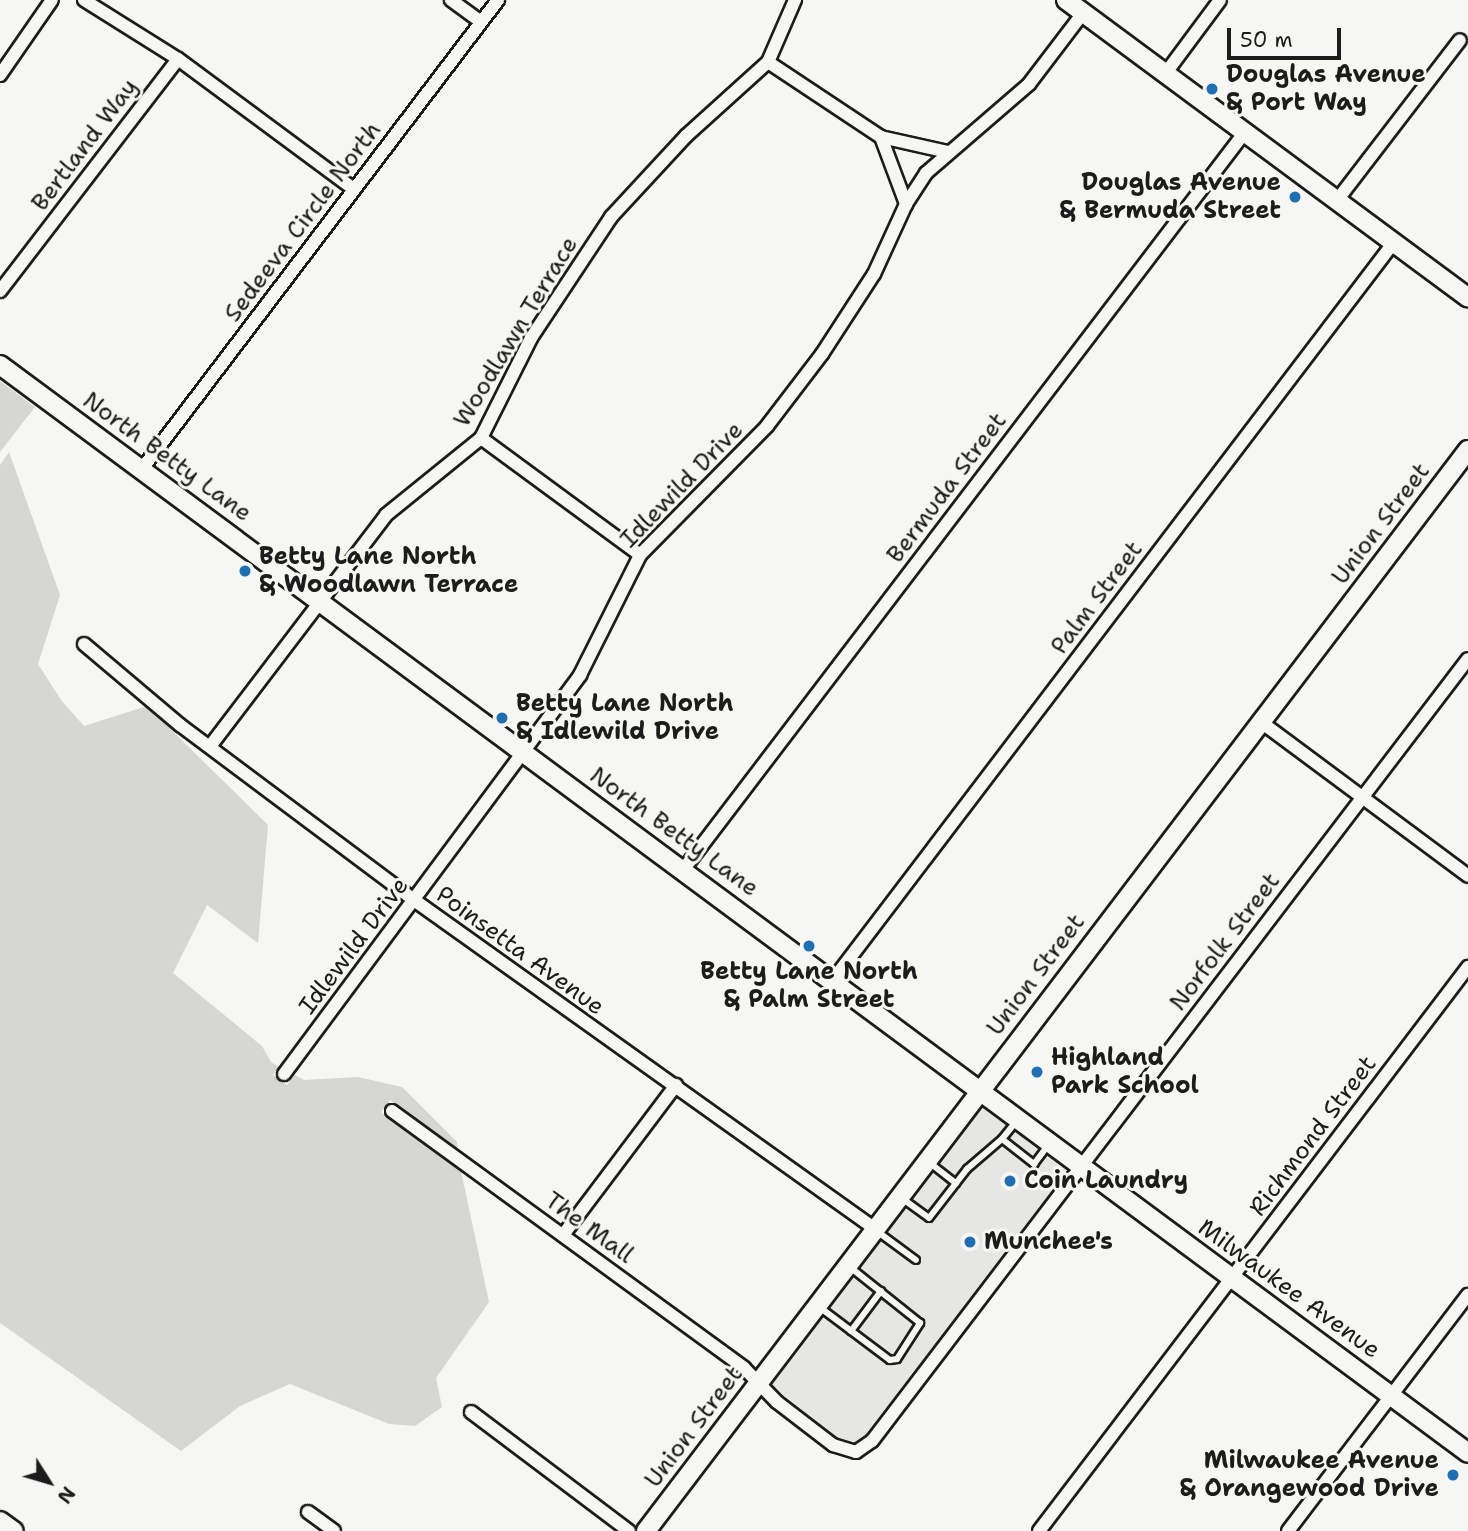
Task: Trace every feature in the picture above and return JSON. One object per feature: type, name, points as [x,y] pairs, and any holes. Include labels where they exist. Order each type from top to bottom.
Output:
[{"type":"street","points":[[0,75],[52,0]]},
{"type":"street","points":[[84,0],[178,59],[354,189]]},
{"type":"street","points":[[451,0],[481,22]]},
{"type":"street","name":"Sedeeva Circle North","points":[[142,469],[498,0]]},
{"type":"street","name":"Woodlawn Terrace","points":[[211,745],[386,515],[481,438],[531,338],[611,217],[686,136],[768,62],[795,0]]},
{"type":"street","points":[[1066,0],[1468,297]]},
{"type":"street","points":[[1165,74],[1220,0]]},
{"type":"street","name":"Idlewild Drive","points":[[285,1074],[522,749],[580,675],[640,555],[767,426],[822,354],[874,274],[906,204],[926,173],[948,152],[1002,111],[1029,84],[1083,13]]},
{"type":"street","points":[[1338,200],[1460,40]]},
{"type":"street","name":"Bertland Way","points":[[0,291],[178,59]]},
{"type":"street","points":[[768,62],[881,137],[948,152]]},
{"type":"street","name":"Bermuda Street","points":[[683,870],[1245,132]]},
{"type":"street","points":[[881,137],[906,204]]},
{"type":"street","name":"Palm Street","points":[[833,979],[1394,242]]},
{"type":"street","name":"North Betty Lane","points":[[0,365],[833,979],[979,1090]]},
{"type":"street","points":[[481,438],[640,555]]},
{"type":"street","name":"Union Street","points":[[646,1531],[1468,450]]},
{"type":"street","name":"Poinsetta Avenue","points":[[84,645],[414,900],[590,1030],[676,1085],[874,1228]]},
{"type":"street","name":"Norfolk Street","points":[[758,1383],[833,1445],[856,1452],[873,1441],[1468,659]]},
{"type":"street","points":[[1261,722],[1468,876]]},
{"type":"street","name":"Richmond Street","points":[[1039,1531],[1468,967]]},
{"type":"street","points":[[563,1236],[676,1085]]},
{"type":"street","name":"Milwaukee Avenue","points":[[979,1090],[1080,1168],[1234,1276],[1468,1453]]},
{"type":"street","name":"The Mall","points":[[392,1111],[744,1368],[758,1383]]},
{"type":"street","points":[[1288,1531],[1468,1295]]},
{"type":"street","points":[[471,1412],[629,1531]]},
{"type":"street","points":[[308,1511],[334,1531]]},
{"type":"street","points":[[0,1521],[13,1531]]},
{"type":"lane","points":[[899,1196],[929,1218],[956,1183],[1002,1139],[1017,1120]]},
{"type":"lane","points":[[1002,1139],[1034,1164],[1049,1144]]},
{"type":"lane","points":[[926,1160],[956,1183]]},
{"type":"lane","points":[[874,1228],[916,1260]]},
{"type":"lane","points":[[816,1305],[890,1360],[897,1359],[920,1323],[846,1265]]},
{"type":"lane","points":[[851,1331],[881,1291]]},
{"type":"shaded area","points":[[0,381],[35,407],[0,452]]},
{"type":"shaded area","points":[[9,452],[60,595],[38,664],[61,700],[84,726],[147,706],[268,825],[258,943],[207,905],[173,973],[262,1046],[271,1062],[279,1067],[273,1075],[287,1085],[295,1075],[304,1080],[358,1077],[402,1087],[457,1142],[458,1149],[390,1100],[381,1112],[461,1171],[489,1302],[436,1378],[442,1407],[415,1426],[389,1424],[290,1384],[240,1406],[181,1451],[0,1323],[0,465]]},
{"type":"shaded area","points":[[981,1102],[1068,1169],[866,1434],[854,1443],[836,1438],[769,1383]]},
{"type":"place","name":"Douglas Avenue & Port Way","points":[[1212,89]]},
{"type":"place","name":"Douglas Avenue & Bermuda Street","points":[[1295,197]]},
{"type":"place","name":"Betty Lane North & Woodlawn Terrace","points":[[245,571]]},
{"type":"place","name":"Betty Lane North & Idlewild Drive","points":[[502,718]]},
{"type":"place","name":"Betty Lane North & Palm Street","points":[[809,946]]},
{"type":"place","name":"Highland Park School","points":[[1037,1072]]},
{"type":"place","name":"Coin Laundry","points":[[1010,1181]]},
{"type":"place","name":"Munchee's","points":[[970,1242]]},
{"type":"place","name":"Milwaukee Avenue & Orangewood Drive","points":[[1453,1475]]}]
